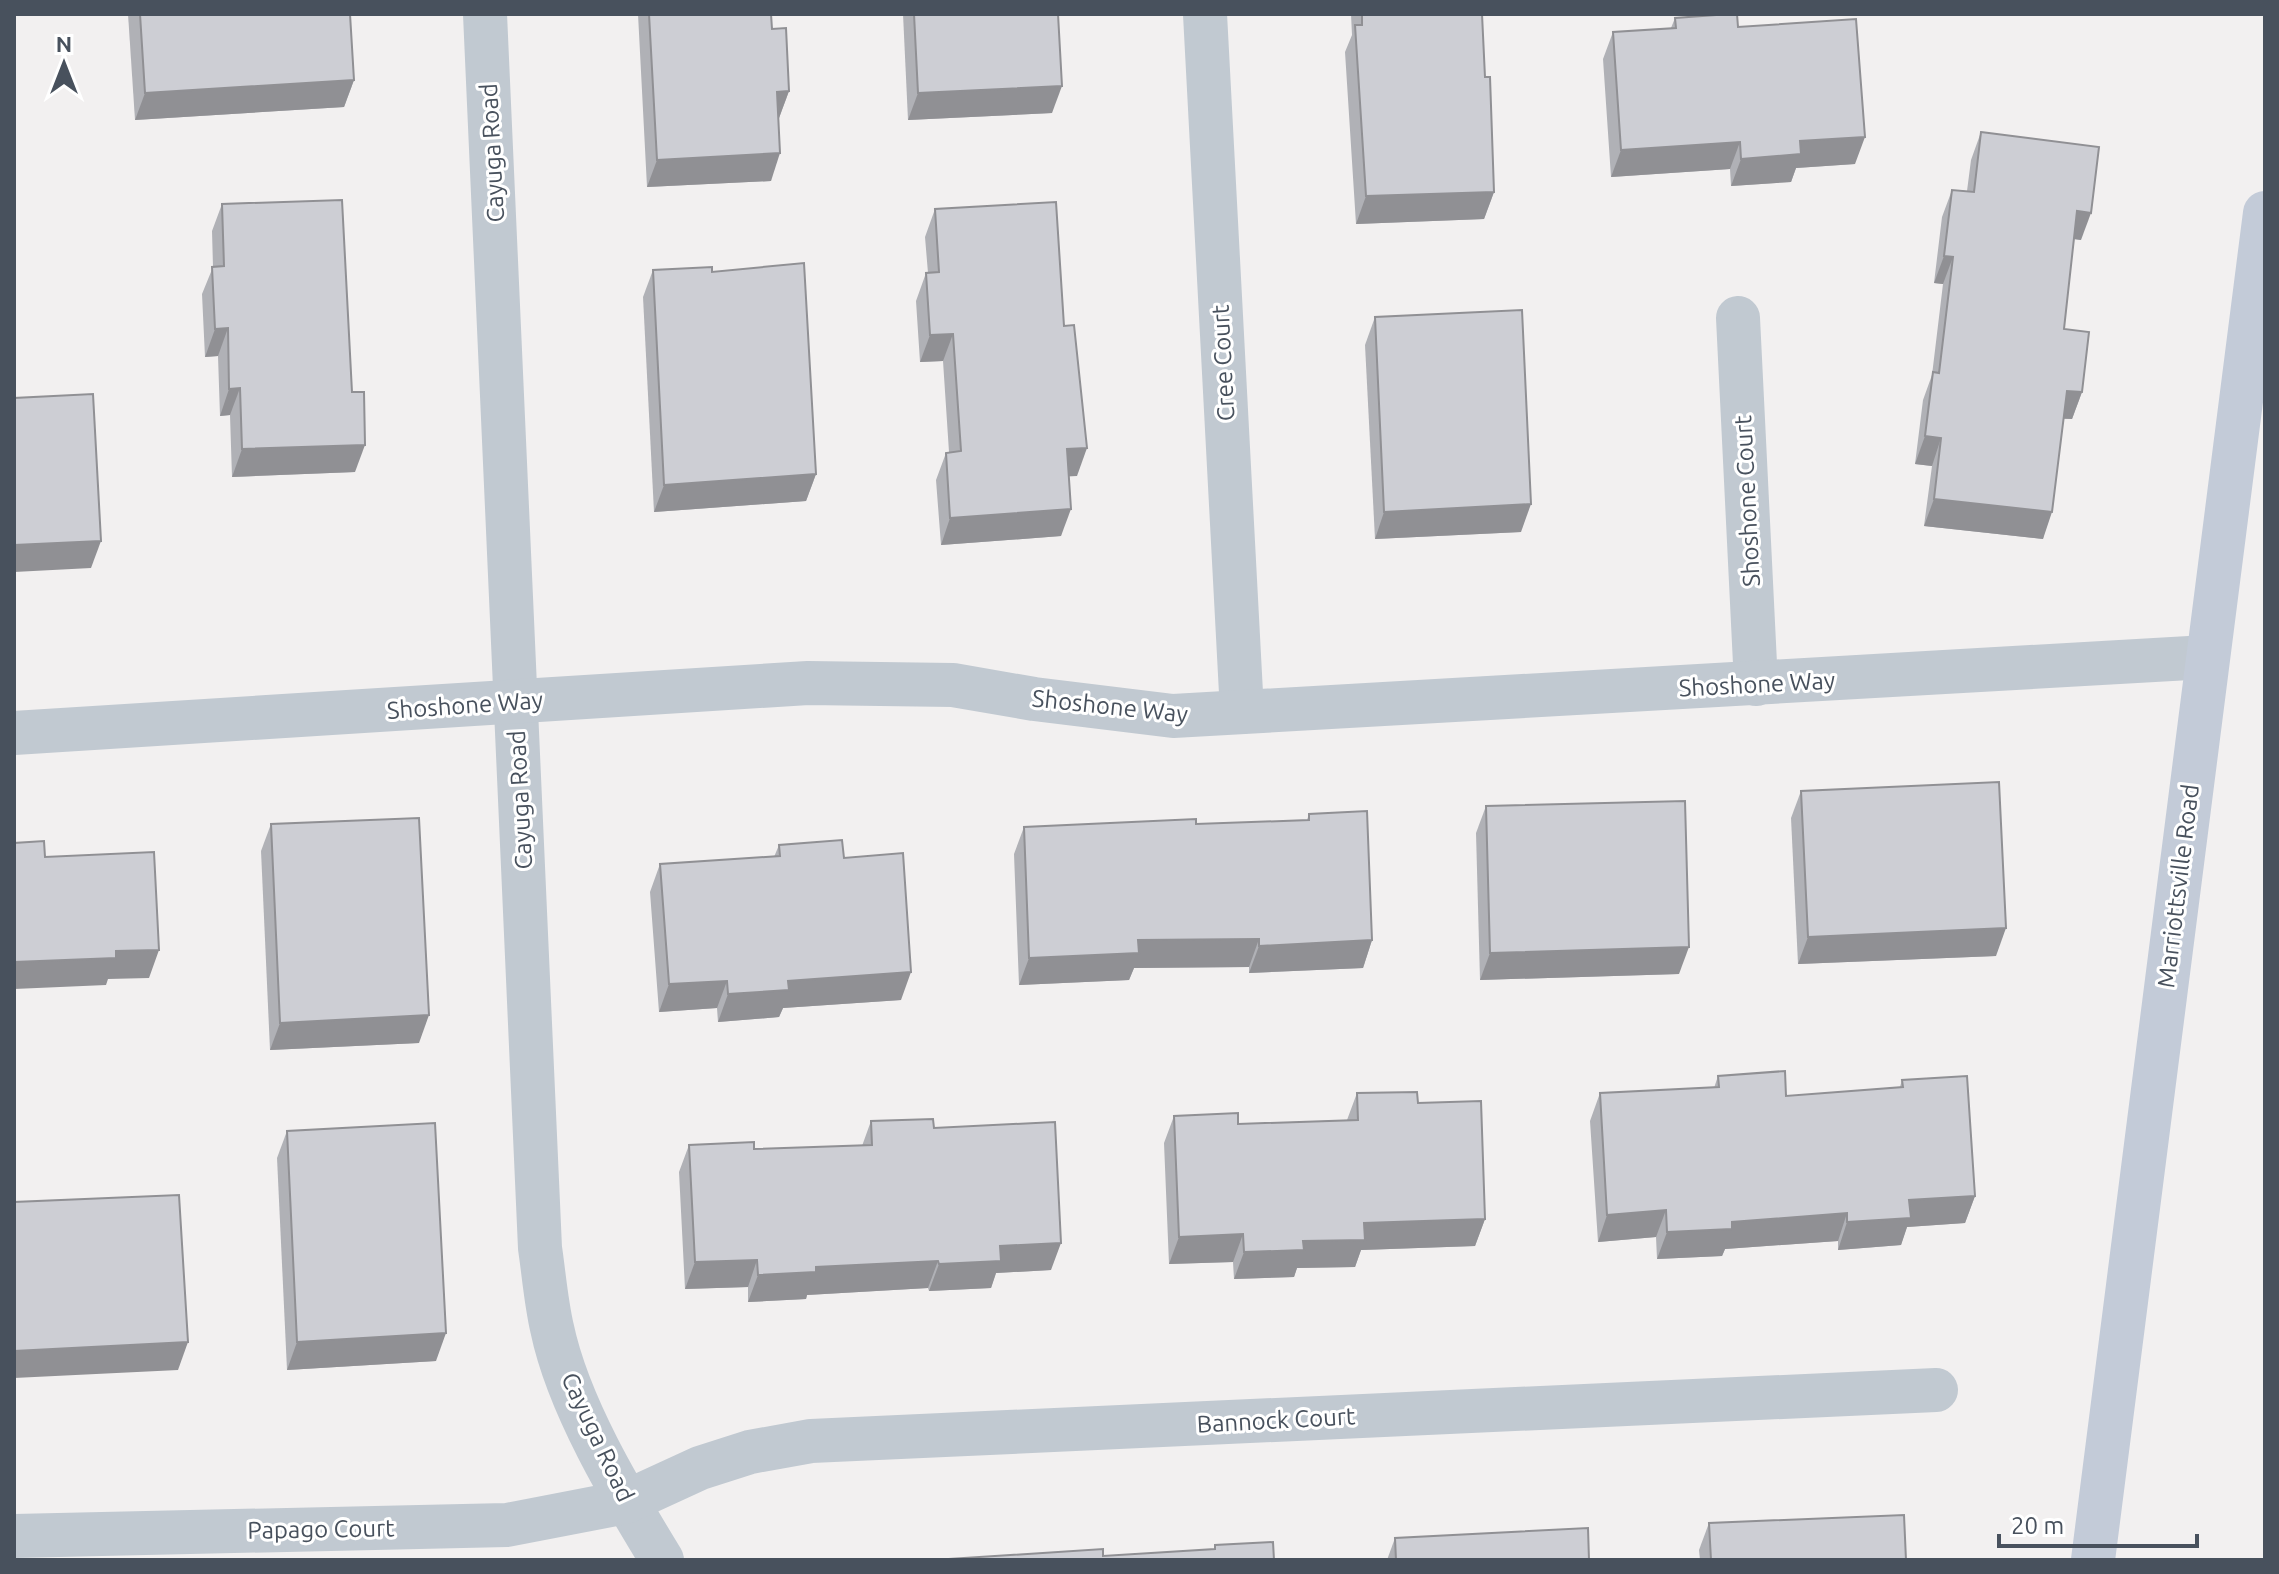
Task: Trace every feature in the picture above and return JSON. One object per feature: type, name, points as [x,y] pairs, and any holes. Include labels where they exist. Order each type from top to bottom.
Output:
[{"type":"main road","name":"Marriottsville Road","points":[[2093,1560],[2265,213]]},
{"type":"street","name":"Cayuga Road","points":[[485,14],[540,1248],[552,1330],[582,1412],[626,1502],[662,1560]]},
{"type":"street","name":"Cree Court","points":[[1205,14],[1242,712]]},
{"type":"street","name":"Shoshone Court","points":[[1738,318],[1756,684]]},
{"type":"street","name":"Shoshone Way","points":[[14,733],[808,683],[953,685],[1160,715],[2207,657]]},
{"type":"street","name":"Bannock Court","points":[[626,1502],[700,1468],[750,1452],[811,1441],[1936,1390]]},
{"type":"street","name":"Papago Court","points":[[14,1536],[507,1525],[626,1502]]},
{"type":"building","points":[[140,14],[350,14],[354,80],[145,93]]},
{"type":"building","points":[[649,14],[771,14],[772,29],[786,28],[789,91],[777,92],[780,153],[657,160]]},
{"type":"building","points":[[914,14],[1058,14],[1062,86],[918,93]]},
{"type":"building","points":[[1362,14],[1482,14],[1485,77],[1490,77],[1494,192],[1366,196],[1355,25],[1362,25]]},
{"type":"building","points":[[1737,14],[1738,27],[1856,19],[1865,137],[1800,141],[1801,154],[1741,159],[1740,142],[1621,150],[1613,32],[1676,28],[1675,18]]},
{"type":"building","points":[[1981,132],[2099,147],[2091,213],[2077,211],[2064,329],[2089,332],[2082,392],[2067,391],[2052,512],[1934,499],[1941,438],[1925,436],[1933,372],[1939,373],[1953,257],[1944,256],[1952,190],[1974,192]]},
{"type":"building","points":[[342,200],[352,392],[364,392],[365,445],[242,449],[240,388],[229,389],[228,328],[215,329],[212,267],[224,266],[222,204]]},
{"type":"building","points":[[1056,202],[1064,326],[1074,325],[1087,448],[1067,449],[1071,509],[950,518],[946,453],[961,451],[953,334],[930,335],[926,273],[939,272],[935,209]]},
{"type":"building","points":[[804,263],[816,474],[664,485],[653,270],[712,267],[712,272]]},
{"type":"building","points":[[1522,310],[1531,504],[1384,512],[1375,317]]},
{"type":"building","points":[[93,394],[101,541],[14,545],[14,398]]},
{"type":"building","points":[[1999,782],[2006,928],[1808,937],[1801,791]]},
{"type":"building","points":[[1685,801],[1689,947],[1490,953],[1486,806]]},
{"type":"building","points":[[1367,811],[1372,940],[1259,946],[1259,939],[1138,940],[1139,953],[1029,958],[1024,827],[1196,819],[1196,824],[1309,820],[1309,814]]},
{"type":"building","points":[[419,818],[429,1015],[280,1023],[271,824]]},
{"type":"building","points":[[842,840],[844,858],[903,853],[911,972],[788,981],[789,990],[728,994],[727,981],[669,984],[660,864],[780,856],[779,845]]},
{"type":"building","points":[[44,841],[45,857],[154,852],[159,950],[116,951],[116,958],[14,962],[14,843]]},
{"type":"building","points":[[1785,1071],[1786,1096],[1903,1087],[1902,1080],[1967,1076],[1975,1196],[1909,1200],[1911,1218],[1847,1222],[1847,1213],[1732,1222],[1732,1229],[1667,1232],[1666,1210],[1607,1215],[1600,1093],[1719,1087],[1718,1076]]},
{"type":"building","points":[[1417,1092],[1418,1103],[1481,1101],[1485,1219],[1364,1223],[1365,1240],[1303,1241],[1304,1250],[1244,1252],[1243,1234],[1179,1237],[1174,1116],[1238,1113],[1238,1124],[1358,1120],[1357,1093]]},
{"type":"building","points":[[933,1119],[934,1128],[1055,1122],[1061,1243],[1000,1246],[1001,1261],[816,1267],[816,1272],[758,1275],[757,1260],[695,1262],[689,1145],[754,1142],[754,1149],[872,1145],[871,1121]]},
{"type":"building","points":[[435,1123],[446,1333],[297,1342],[287,1131]]},
{"type":"building","points":[[179,1195],[188,1342],[14,1351],[14,1202]]},
{"type":"building","points":[[1904,1515],[1906,1560],[1711,1560],[1709,1523]]},
{"type":"building","points":[[1588,1528],[1589,1560],[1396,1560],[1395,1538]]},
{"type":"building","points":[[1273,1542],[1274,1560],[933,1560],[1103,1549],[1103,1556]]}]
